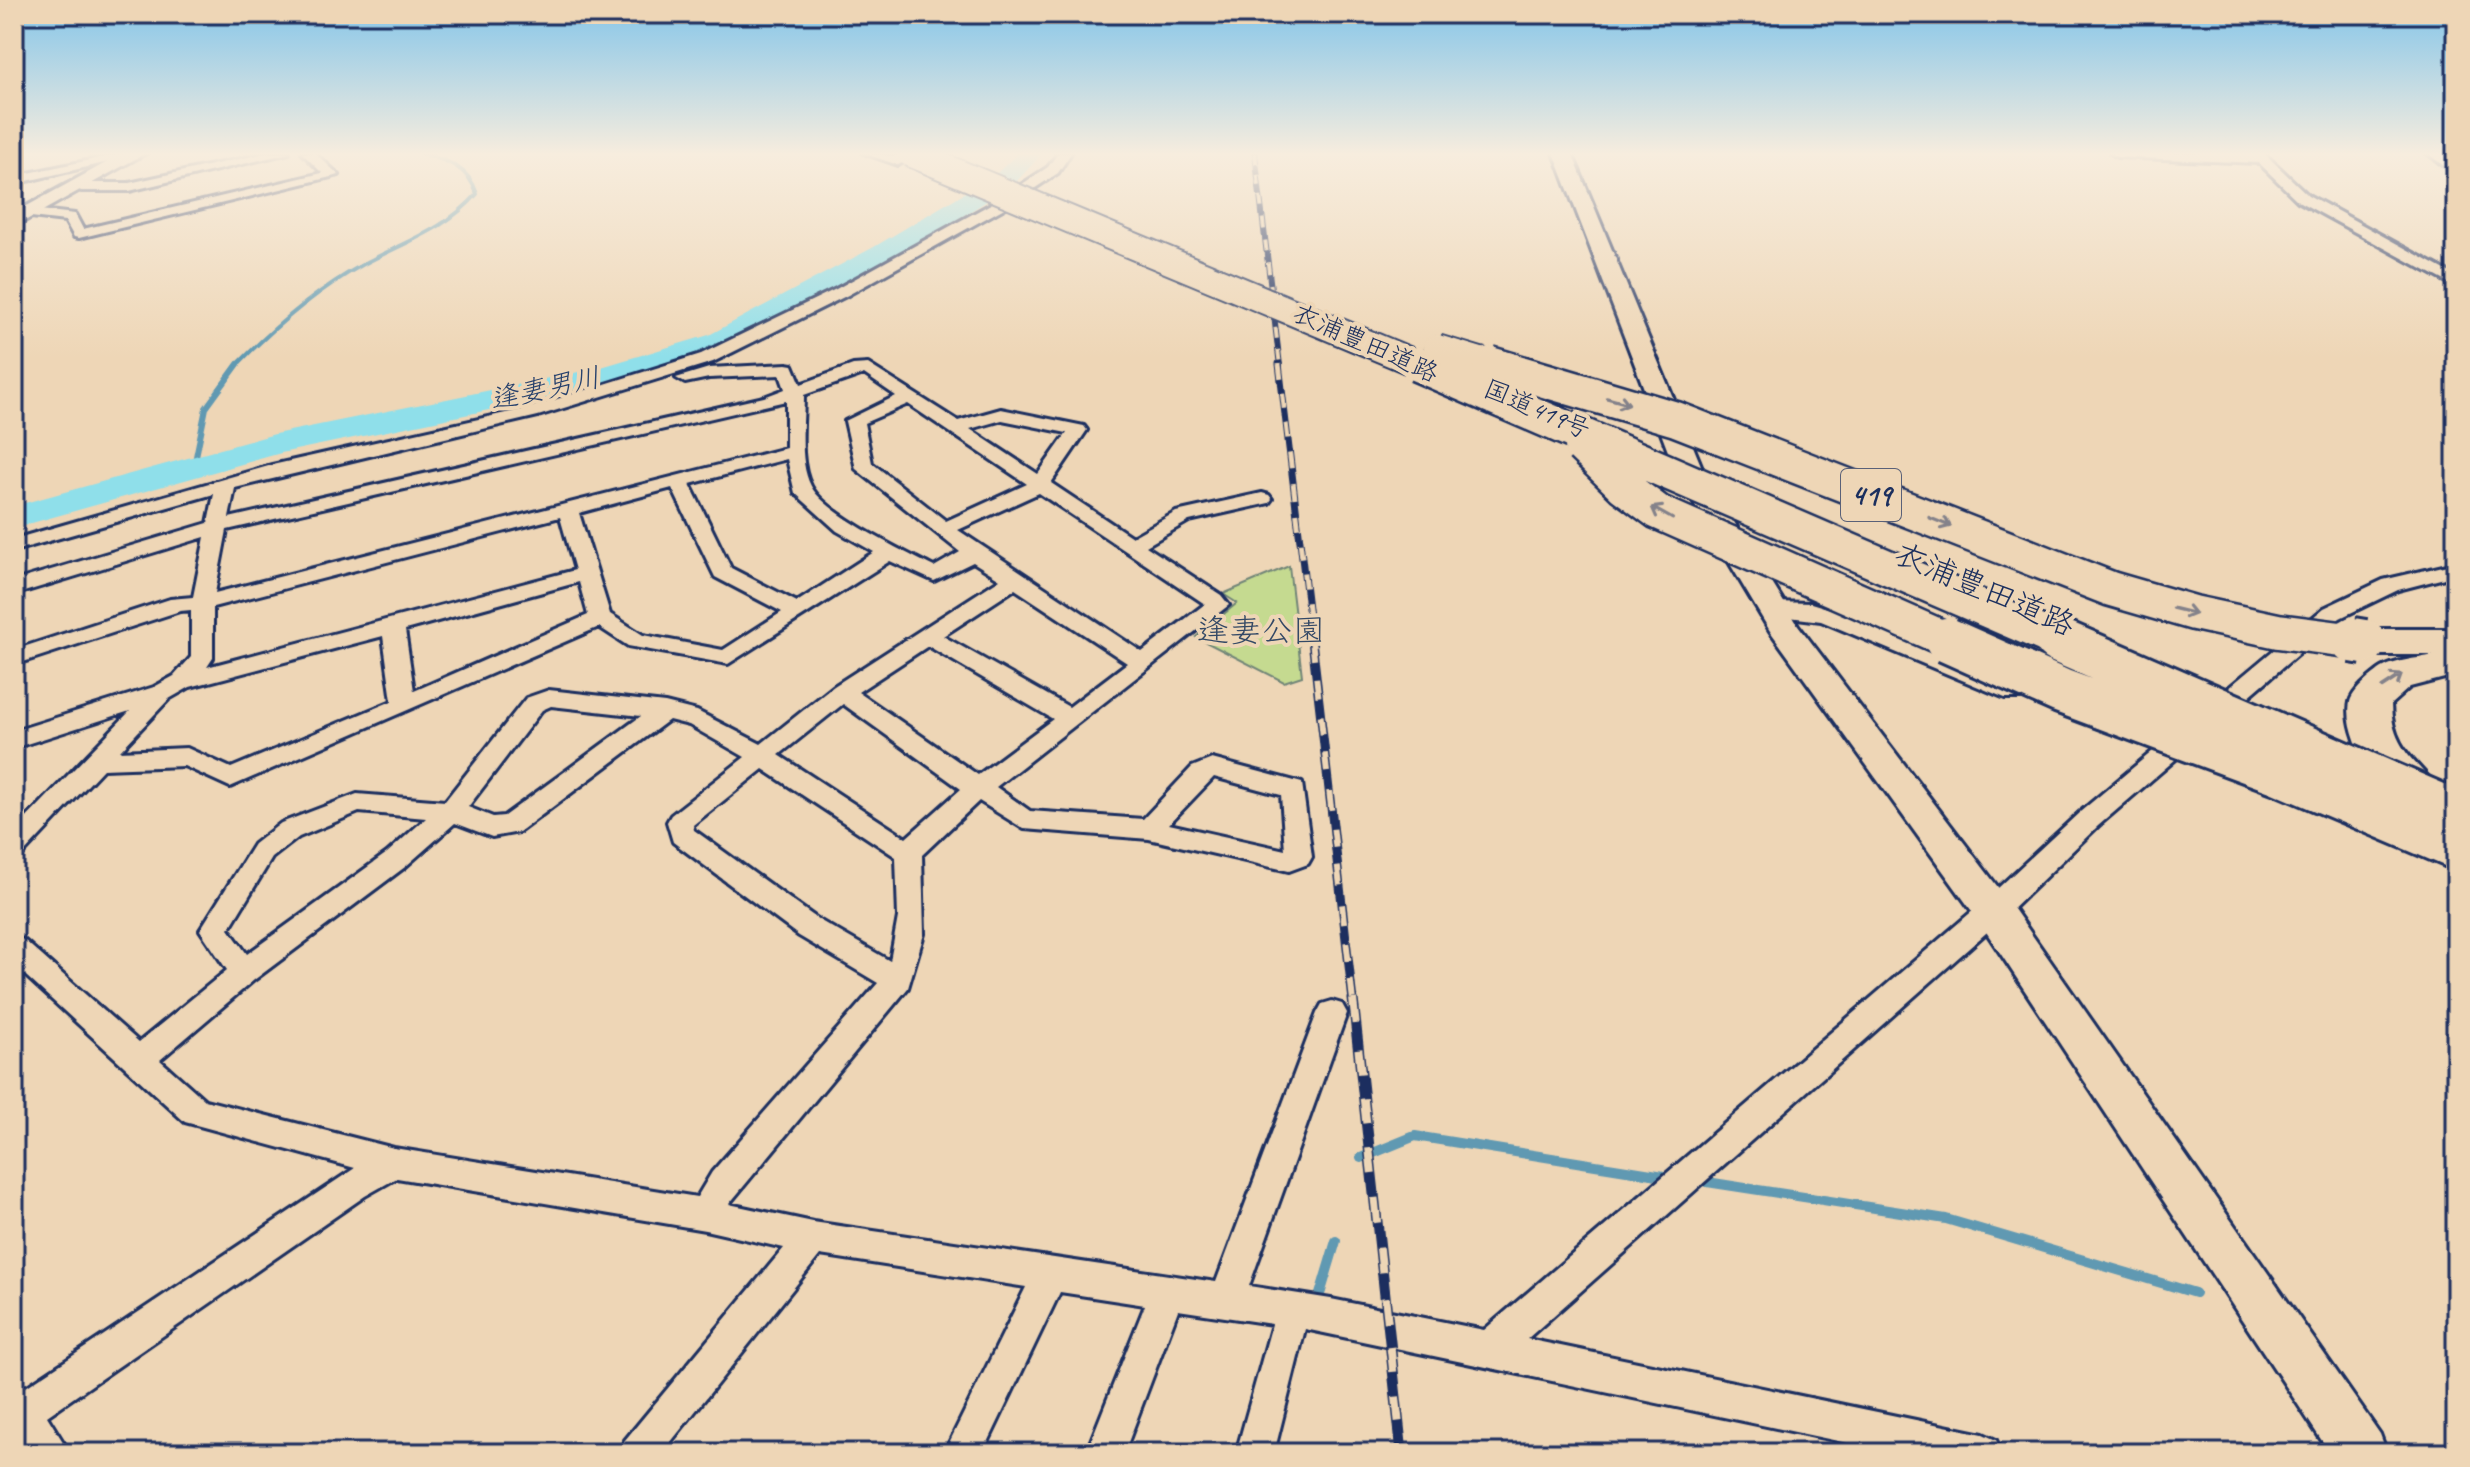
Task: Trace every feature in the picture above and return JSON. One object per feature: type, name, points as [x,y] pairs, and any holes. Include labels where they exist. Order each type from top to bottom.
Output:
[{"type":"highway","name":"衣浦豊田道路","points":[[1062,221],[1108,239],[1186,256]]},
{"type":"highway","name":"衣浦豊田道路","points":[[1098,221],[1186,256]]},
{"type":"highway","name":"衣浦豊田道路","points":[[1098,221],[1382,331],[2456,789]]},
{"type":"highway","name":"419","points":[[1101,221],[1186,256]]},
{"type":"highway","name":"衣浦豊田道路","points":[[1113,221],[1564,429],[2456,813]]},
{"type":"highway","name":"国道419号","points":[[1339,322],[1691,475]]},
{"type":"highway","name":"衣浦豊田道路","points":[[1382,331],[1707,430],[2080,580],[2125,594],[2266,629],[2364,642],[2456,642]]},
{"type":"highway","name":"衣浦豊田道路","points":[[1564,429],[1623,486],[1658,512],[2061,691],[2279,772],[2456,847]]},
{"type":"highway","points":[[2456,662],[2417,669],[2383,686],[2371,700],[2369,723],[2374,742],[2403,783],[2456,826]]},
{"type":"street","points":[[72,221],[79,234],[133,221]]},
{"type":"street","points":[[580,398],[707,358],[842,292],[970,221]]},
{"type":"street","points":[[1590,221],[1691,475],[1773,609],[1993,910],[2361,1453]]},
{"type":"street","points":[[2346,221],[2456,282]]},
{"type":"street","points":[[707,358],[745,371]]},
{"type":"street","points":[[14,545],[225,487],[279,469],[580,398],[709,373],[787,369],[795,392],[795,451],[802,489],[844,527],[934,575],[974,553]]},
{"type":"street","points":[[14,588],[219,526],[769,401],[859,369],[868,369],[1218,605],[979,787],[908,852]]},
{"type":"street","points":[[908,397],[854,421],[863,465],[974,553],[1142,662]]},
{"type":"street","points":[[946,528],[1040,485],[1078,430],[1001,414],[954,428]]},
{"type":"street","points":[[14,658],[178,604],[202,603],[795,451]]},
{"type":"street","points":[[679,482],[722,572],[797,611]]},
{"type":"street","points":[[14,847],[202,658],[202,603],[225,487]]},
{"type":"street","points":[[1133,545],[1183,516],[1262,499]]},
{"type":"street","points":[[568,510],[600,618],[636,641],[728,657],[889,552]]},
{"type":"street","points":[[1489,1349],[1993,910],[2089,819],[2347,604],[2391,585],[2456,569]]},
{"type":"street","points":[[14,740],[172,687],[588,573]]},
{"type":"street","points":[[898,980],[809,928],[682,835],[680,822],[842,692],[1014,580]]},
{"type":"street","points":[[1773,609],[1795,608],[1829,616],[1995,685],[2283,789],[2456,862]]},
{"type":"street","points":[[97,761],[187,757],[230,778],[600,618]]},
{"type":"street","points":[[393,626],[404,705]]},
{"type":"street","points":[[926,636],[1070,718]]},
{"type":"street","points":[[842,692],[1024,820],[1149,829],[1289,861],[1299,857],[1293,789],[1212,768],[1201,773],[1149,829]]},
{"type":"street","points":[[137,1061],[244,972],[396,860],[451,811],[534,704],[549,698],[665,711],[697,719],[762,756],[908,852],[911,871],[910,954],[898,980],[723,1183],[705,1214]]},
{"type":"street","points":[[244,972],[214,930],[263,851],[290,830],[357,803],[451,811],[492,827],[510,825],[665,711]]},
{"type":"street","points":[[14,948],[196,1112],[394,1163],[705,1214],[813,1238],[1168,1291],[1292,1313],[1331,1316],[1983,1453]]},
{"type":"street","points":[[1226,1301],[1332,1013]]},
{"type":"street","points":[[51,1453],[17,1410],[354,1185],[394,1163]]},
{"type":"street","points":[[638,1453],[813,1238]]},
{"type":"street","points":[[963,1453],[1050,1275]]},
{"type":"street","points":[[1105,1453],[1168,1291]]},
{"type":"street","points":[[1255,1453],[1292,1313]]},
{"type":"green space","name":"逢妻公園","points":[[1289,566],[1302,676],[1284,682],[1196,637],[1237,603],[1223,594]]},
{"type":"waterway","points":[[238,364],[280,324],[328,286],[445,221]]},
{"type":"waterway","name":"逢妻男川","points":[[14,517],[275,444],[604,376],[720,341],[884,253],[936,221]]},
{"type":"waterway","points":[[194,466],[206,408],[238,364]]},
{"type":"waterway","points":[[1361,1158],[1415,1136],[1664,1176]]},
{"type":"waterway","points":[[1707,1182],[1946,1219],[2195,1293]]},
{"type":"waterway","points":[[1318,1301],[1336,1241]]},
{"type":"railway","points":[[1263,221],[1280,366]]},
{"type":"railway","points":[[1279,364],[1312,642]]},
{"type":"railway","points":[[1312,640],[1353,1001]]},
{"type":"railway","points":[[1353,999],[1402,1453]]}]
